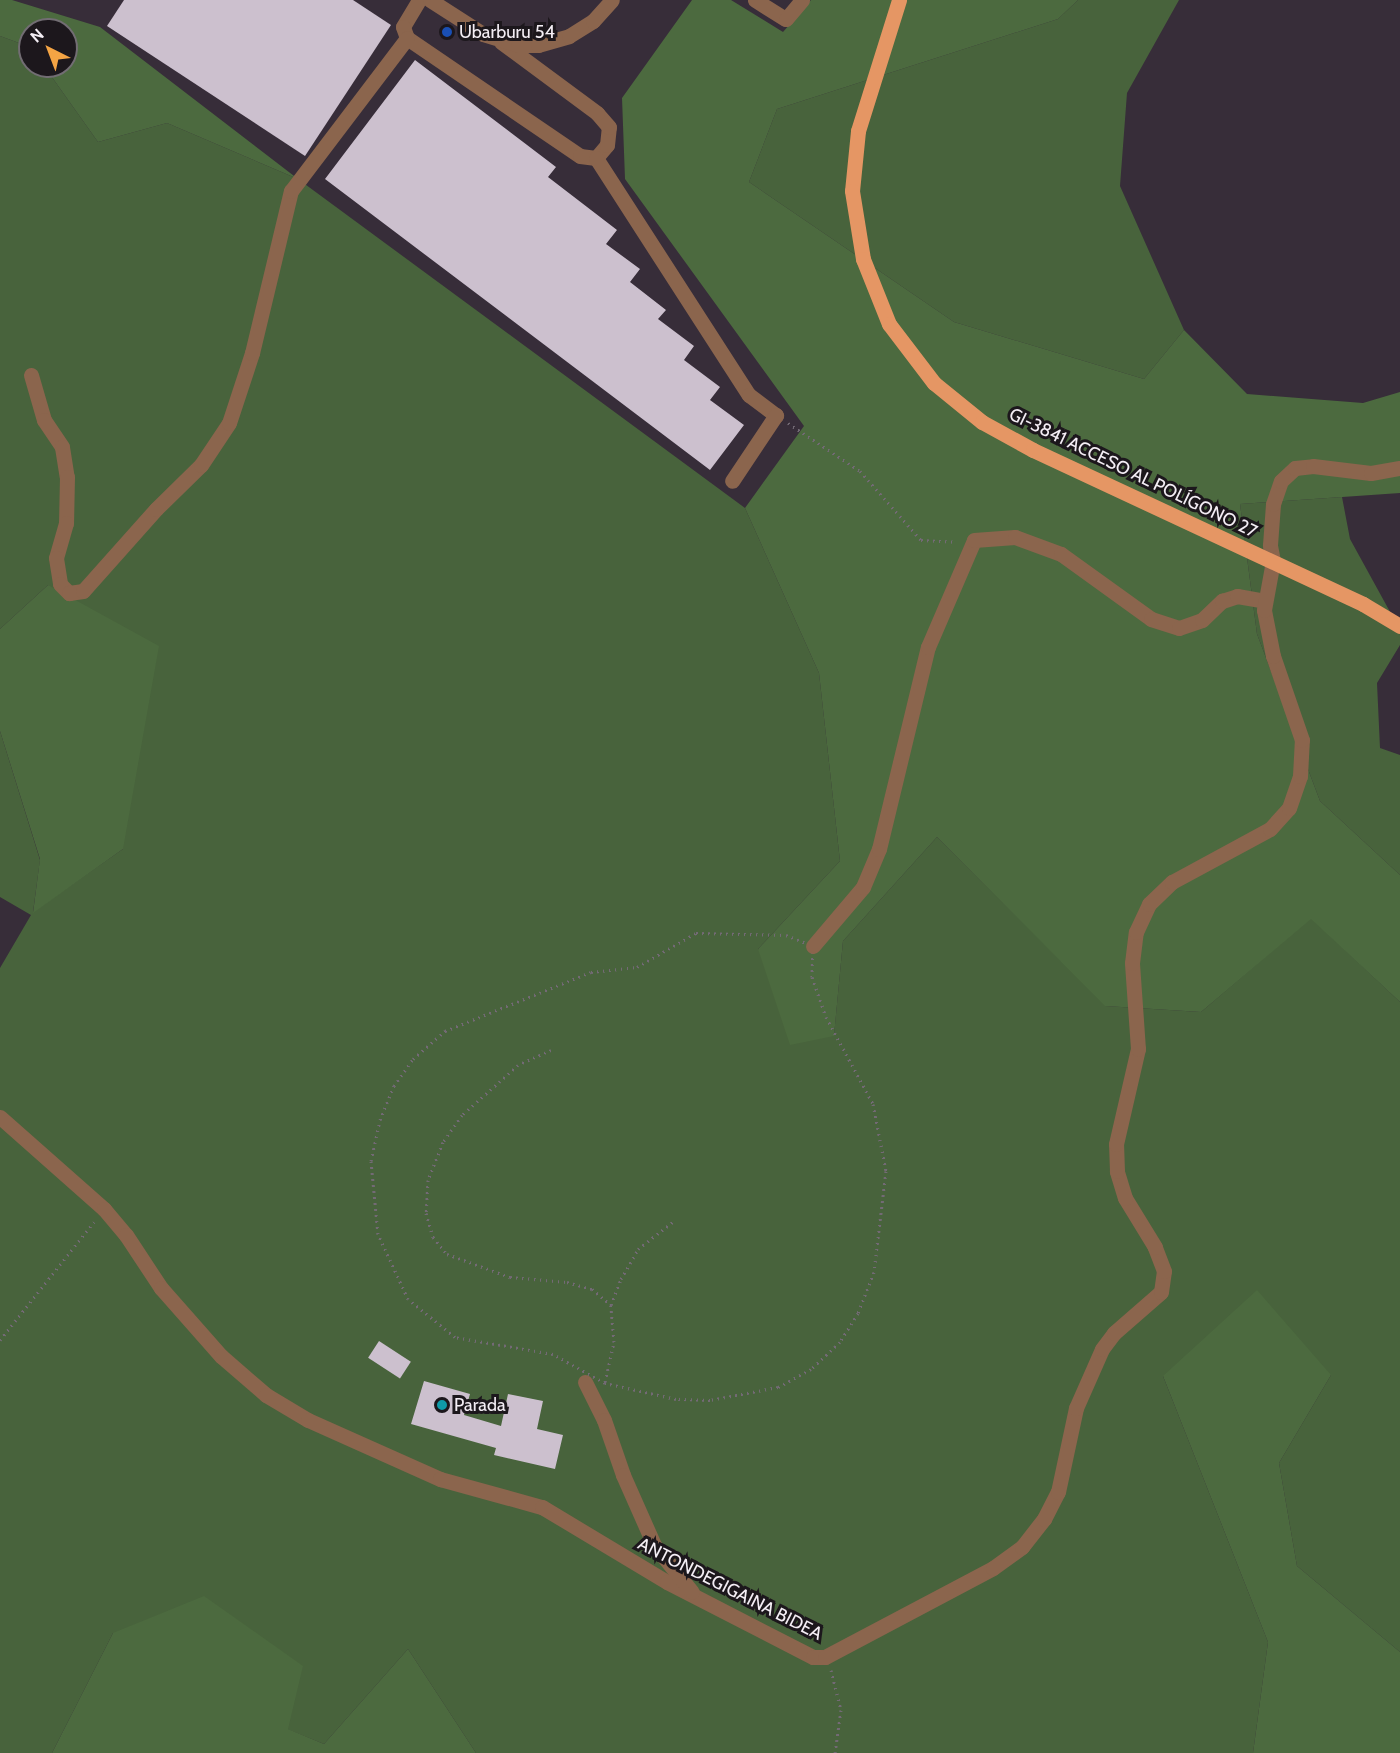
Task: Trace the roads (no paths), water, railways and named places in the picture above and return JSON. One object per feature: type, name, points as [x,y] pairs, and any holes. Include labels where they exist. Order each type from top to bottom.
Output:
[{"type":"main road","name":"GI-3841 ACCESO AL POLÍGONO 27","points":[[899,0],[858,131],[852,191],[863,259],[889,324],[934,383],[982,422],[1033,450],[1363,604],[1400,626]]},
{"type":"street","points":[[419,0],[403,27],[407,38],[580,156],[596,158]]},
{"type":"street","points":[[430,0],[501,42],[597,113],[609,127],[607,145],[596,158]]},
{"type":"street","points":[[501,42],[538,45],[569,36],[592,21],[612,0]]},
{"type":"street","points":[[755,0],[786,19],[801,0]]},
{"type":"street","points":[[31,375],[44,420],[62,447],[67,477],[66,523],[56,558],[60,584],[69,593],[83,591],[126,541],[201,465],[230,423],[252,353],[291,191],[407,38]]},
{"type":"street","points":[[596,158],[749,395],[776,416],[732,481]]},
{"type":"street","name":"ANTONDEGIGAINA BIDEA","points":[[0,1117],[104,1209],[126,1235],[160,1288],[221,1356],[266,1395],[308,1420],[440,1479],[542,1507],[696,1596],[813,1657],[825,1657],[993,1568],[1022,1547],[1044,1519],[1058,1492],[1076,1408],[1102,1349],[1114,1333],[1161,1292],[1164,1271],[1155,1247],[1125,1198],[1117,1171],[1116,1144],[1138,1049],[1132,963],[1136,932],[1149,904],[1172,882],[1270,829],[1290,808],[1300,776],[1302,740],[1273,656],[1264,601],[1273,561],[1270,545],[1273,504],[1281,481],[1295,468],[1313,466],[1371,473],[1400,468]]},
{"type":"street","points":[[813,946],[863,887],[879,849],[928,647],[974,540],[1015,537],[1061,554],[1151,619],[1179,628],[1202,620],[1222,601],[1237,596],[1264,601]]},
{"type":"street","points":[[585,1382],[604,1420],[623,1475],[654,1545],[696,1596]]},
{"type":"place","name":"Ubarburu 54","points":[[447,32]]},
{"type":"place","name":"Parada","points":[[442,1405]]}]
